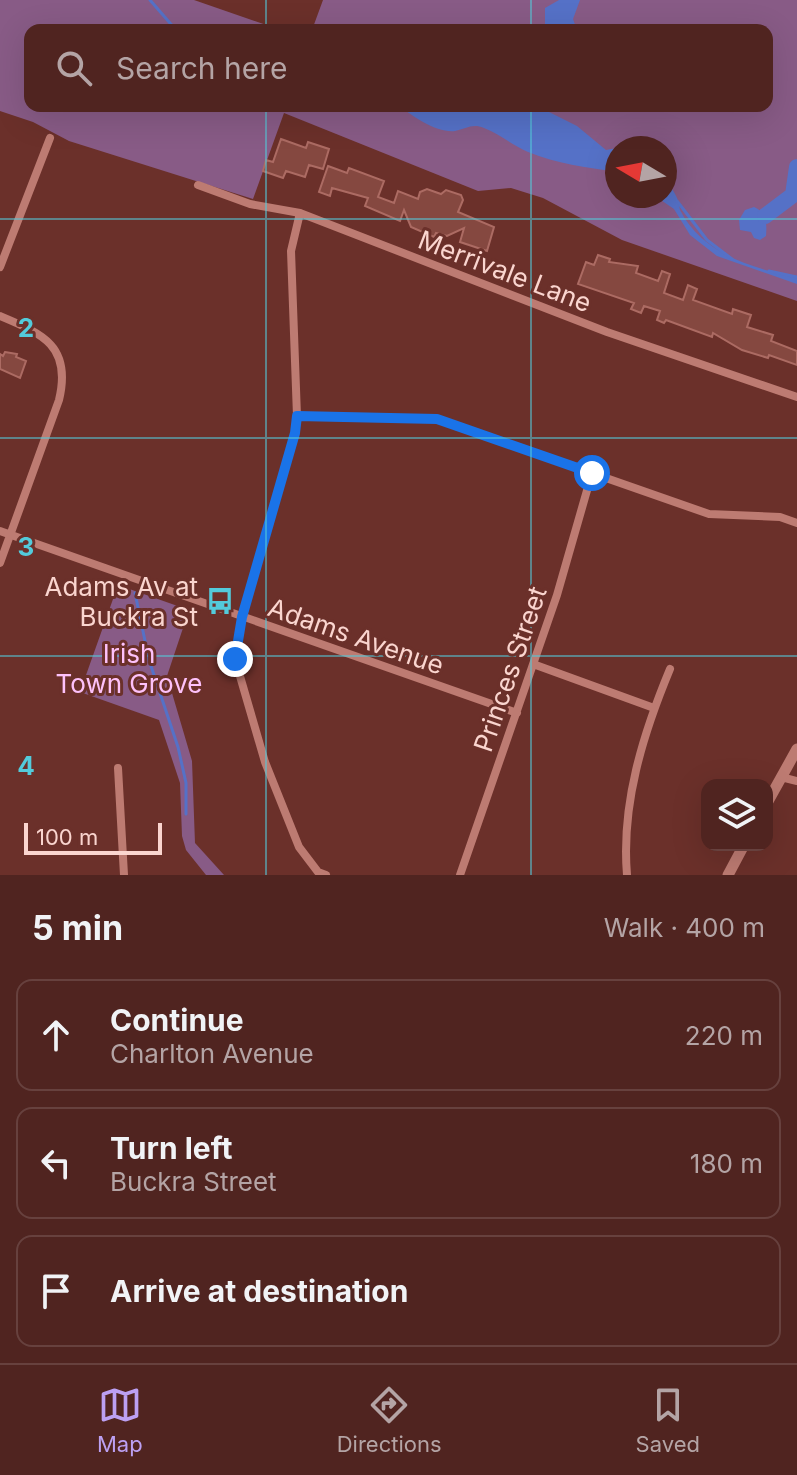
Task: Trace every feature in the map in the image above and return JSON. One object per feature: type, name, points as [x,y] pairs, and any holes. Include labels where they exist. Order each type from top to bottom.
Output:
[{"type":"street","points":[[0,267],[50,138]]},
{"type":"street","name":"Merrivale Lane","points":[[198,185],[250,204],[300,213],[607,332],[797,397]]},
{"type":"street","points":[[300,213],[291,251],[295,433],[242,617],[235,659],[265,762],[299,847],[318,872],[326,875]]},
{"type":"street","points":[[0,316],[37,331],[46,338],[59,355],[63,371],[59,400],[0,563]]},
{"type":"street","points":[[297,416],[437,419],[709,514],[780,517],[797,523]]},
{"type":"street","name":"Princes Street","points":[[460,875],[557,595],[592,473]]},
{"type":"street","name":"Adams Avenue","points":[[0,531],[517,713]]},
{"type":"street","points":[[533,664],[654,708]]},
{"type":"street","points":[[627,875],[627,832],[640,750],[670,669]]},
{"type":"street","points":[[773,792],[797,749]]},
{"type":"street","points":[[118,768],[124,875]]},
{"type":"street","points":[[781,777],[797,781]]},
{"type":"street","points":[[728,875],[741,851]]},
{"type":"green space","points":[[0,0],[194,0],[264,24],[24,24],[24,112],[773,112],[773,24],[314,24],[323,0],[797,0],[797,301],[622,240],[543,198],[511,188],[478,191],[284,113],[253,199],[69,141],[33,122],[0,111]]},
{"type":"green space","name":"Irish Town Grove","points":[[118,585],[189,610],[167,676],[192,761],[195,843],[224,875],[206,875],[186,850],[182,836],[180,783],[159,720],[80,692]]},
{"type":"water","points":[[559,0],[580,0],[573,19],[575,24],[545,24],[545,8]]},
{"type":"water","points":[[408,112],[549,112],[577,126],[605,149],[605,170],[539,156],[480,127],[448,131],[433,127]]},
{"type":"water","points":[[677,198],[680,210],[690,225],[715,248],[746,264],[797,278],[797,284],[717,256],[690,235],[674,209],[677,208]]},
{"type":"water","points":[[754,207],[762,212],[766,223],[766,236],[760,240],[754,238],[751,232],[740,230],[739,220],[745,210]]},
{"type":"building","points":[[281,139],[306,148],[308,142],[329,149],[323,169],[309,165],[305,177],[286,171],[283,178],[263,171],[266,160],[273,162]]},
{"type":"building","points":[[328,166],[347,173],[349,168],[384,181],[378,197],[394,203],[398,191],[418,199],[420,192],[427,189],[441,194],[446,190],[461,195],[463,200],[458,212],[494,227],[487,251],[460,242],[464,228],[447,236],[436,233],[434,237],[411,227],[404,210],[400,221],[365,206],[368,198],[332,188],[330,196],[319,192]]},
{"type":"building","points":[[598,255],[610,259],[609,262],[638,266],[636,273],[658,281],[662,271],[670,274],[664,293],[683,300],[688,285],[697,289],[693,300],[732,314],[733,309],[751,315],[747,327],[773,335],[771,341],[797,351],[797,365],[742,350],[713,333],[712,337],[666,320],[664,323],[657,320],[660,311],[644,306],[641,313],[631,309],[634,303],[578,284],[586,262],[594,265]]},
{"type":"building","points":[[5,352],[17,354],[16,357],[26,361],[20,378],[0,369],[0,354],[3,356]]},
{"type":"waterway","points":[[150,0],[171,24]]},
{"type":"waterway","points":[[765,216],[793,195],[797,167]]},
{"type":"waterway","points":[[677,201],[707,240],[732,259]]},
{"type":"waterway","points":[[769,271],[797,277]]},
{"type":"waterway","points":[[135,593],[149,660],[178,747],[186,783],[186,814]]},
{"type":"place","name":"Adams Av at Buckra St","points":[[220,601]]},
{"type":"route","points":[[235,659],[242,617],[295,433],[297,416],[449,421],[592,473]]}]
